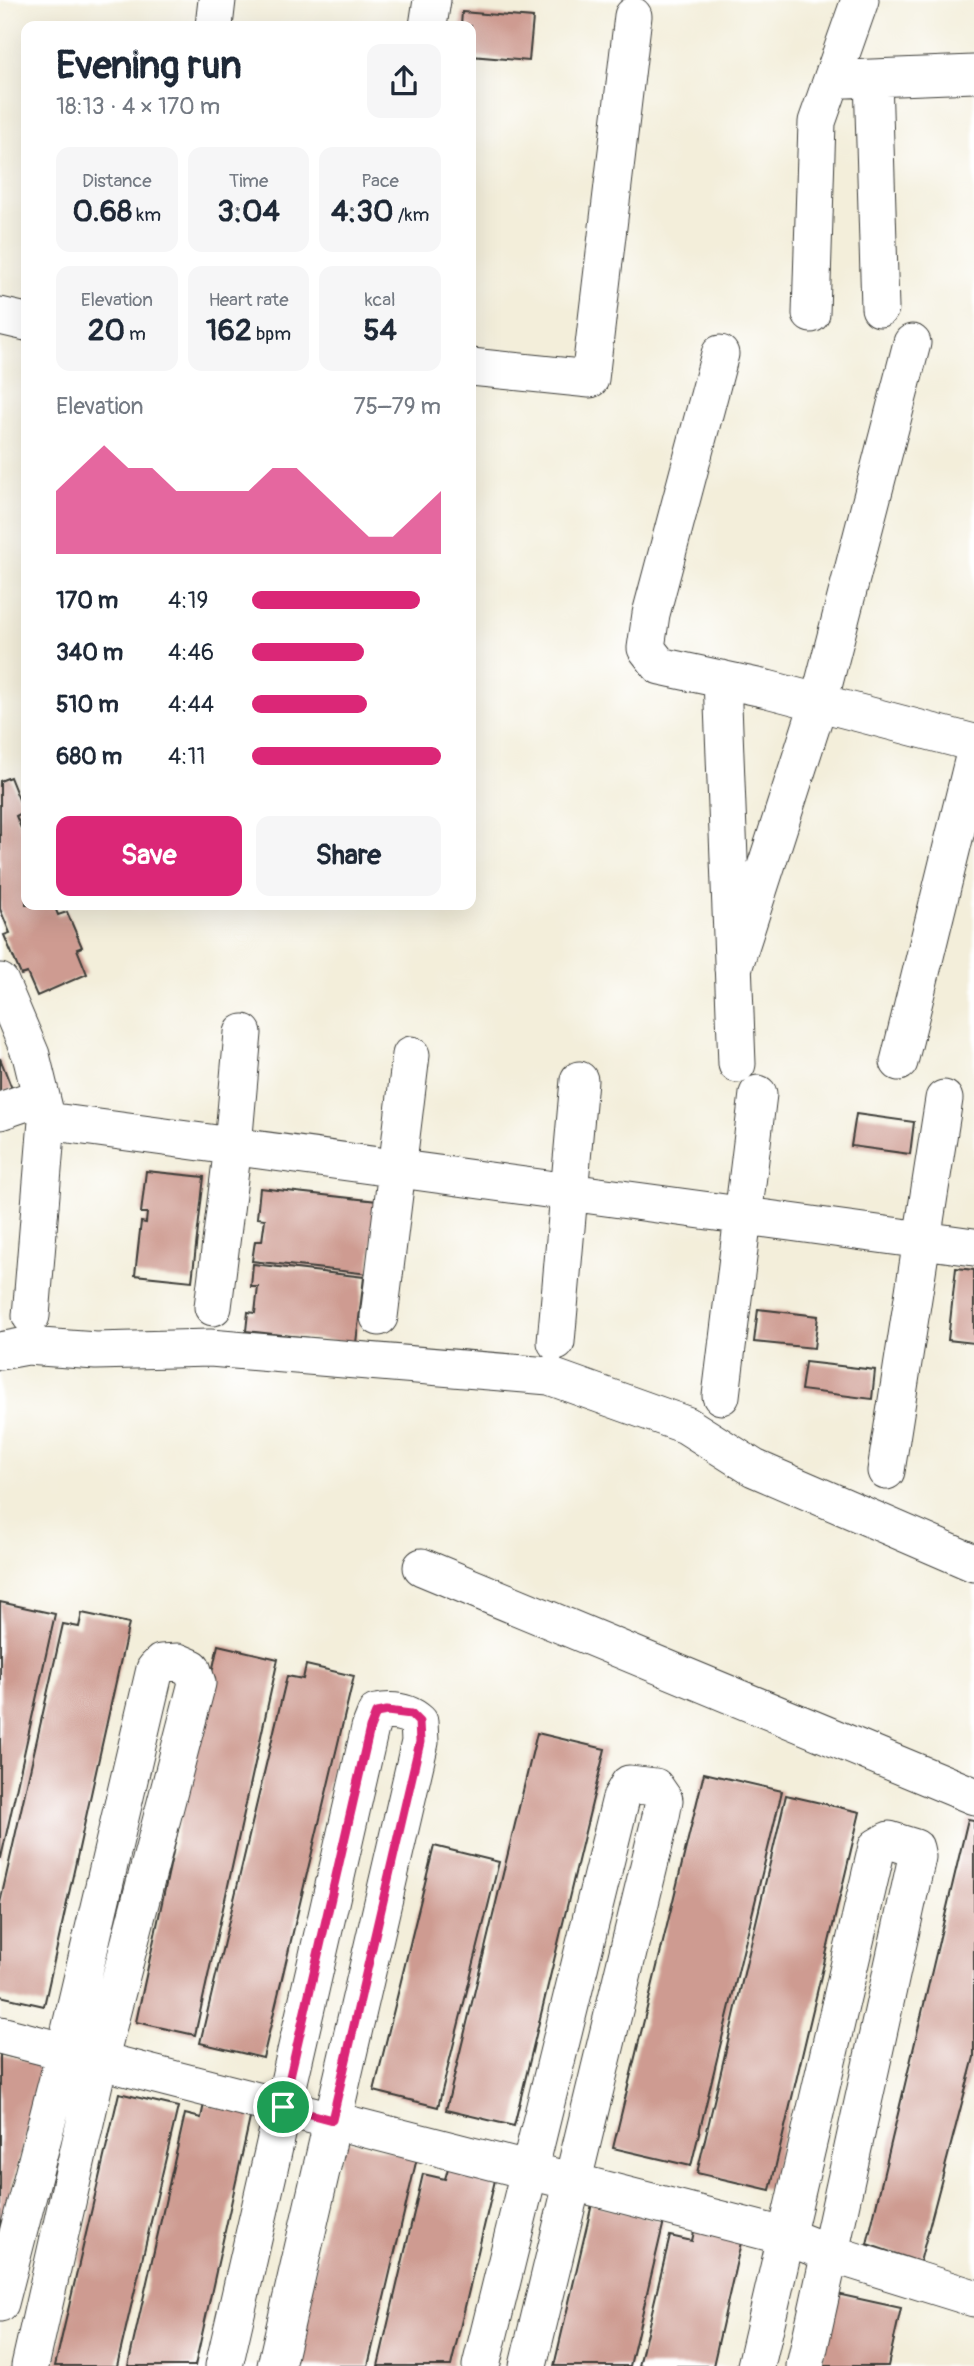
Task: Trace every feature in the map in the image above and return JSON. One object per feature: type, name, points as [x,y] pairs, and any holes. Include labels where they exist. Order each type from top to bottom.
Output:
[{"type":"street","points":[[215,21],[217,0]]},
{"type":"street","points":[[429,21],[432,0]]},
{"type":"street","points":[[811,314],[817,122],[829,80],[860,0]]},
{"type":"street","points":[[476,368],[590,379],[633,16]]},
{"type":"street","points":[[829,80],[974,74]]},
{"type":"street","points":[[873,78],[880,308]]},
{"type":"street","points":[[0,316],[21,321]]},
{"type":"street","points":[[733,969],[819,702],[912,344]]},
{"type":"street","points":[[720,354],[651,614],[646,648],[660,666],[819,702],[974,743]]},
{"type":"street","points":[[722,679],[737,1064]]},
{"type":"street","points":[[899,1062],[974,757]]},
{"type":"street","points":[[0,982],[31,1055],[44,1109],[31,1316]]},
{"type":"street","points":[[213,1307],[233,1146],[243,1033]]},
{"type":"street","points":[[379,1317],[411,1055]]},
{"type":"street","points":[[556,1342],[579,1080]]},
{"type":"street","points":[[721,1396],[758,1094]]},
{"type":"street","points":[[886,1471],[944,1099]]},
{"type":"street","points":[[0,1111],[44,1109],[233,1146],[974,1247]]},
{"type":"street","points":[[0,1350],[27,1346],[96,1351],[210,1348],[549,1376],[686,1425],[754,1468],[974,1563]]},
{"type":"street","points":[[422,1567],[974,1796]]},
{"type":"street","points":[[0,2303],[82,2056],[197,1684],[192,1668],[178,1662],[162,1663],[155,1670],[82,2056],[30,2366]]},
{"type":"street","points":[[224,2366],[370,1728],[376,1713],[387,1711],[411,1714],[419,1722],[420,1742],[276,2366]]},
{"type":"street","points":[[481,2366],[621,1798],[629,1784],[655,1787],[664,1800],[662,1816],[528,2366]]},
{"type":"street","points":[[756,2366],[877,1847],[884,1840],[915,1848],[917,1857],[805,2366]]},
{"type":"street","points":[[0,2035],[788,2237],[829,2253],[974,2298]]},
{"type":"building","points":[[462,12],[533,18],[529,61],[476,56],[476,21],[461,21]]},
{"type":"building","points":[[10,777],[21,804],[21,814],[16,816],[21,828],[21,910],[56,910],[58,915],[67,912],[82,947],[77,949],[87,974],[37,996],[27,973],[21,975],[4,935],[10,933],[0,909],[0,781]]},
{"type":"building","points":[[0,1058],[12,1089],[0,1093]]},
{"type":"building","points":[[856,1114],[914,1122],[910,1154],[851,1146]]},
{"type":"building","points":[[146,1171],[204,1177],[192,1281],[135,1275],[141,1222],[146,1223],[147,1213],[141,1213]]},
{"type":"building","points":[[260,1188],[377,1201],[369,1274],[252,1261],[255,1241],[262,1241],[265,1219],[257,1218]]},
{"type":"building","points":[[253,1264],[364,1277],[356,1343],[246,1331],[248,1312],[255,1313],[258,1287],[251,1287]]},
{"type":"building","points":[[956,1268],[974,1270],[974,1343],[948,1340]]},
{"type":"building","points":[[758,1309],[818,1316],[814,1348],[754,1342]]},
{"type":"building","points":[[805,1362],[875,1370],[872,1399],[801,1390]]},
{"type":"building","points":[[0,1602],[55,1614],[1,1858],[0,1858]]},
{"type":"building","points":[[82,1613],[129,1623],[44,2006],[0,1996],[0,1903],[63,1624],[79,1627]]},
{"type":"building","points":[[218,1645],[278,1659],[195,2035],[136,2022]]},
{"type":"building","points":[[306,1665],[354,1676],[263,2058],[200,2043],[287,1676],[303,1679]]},
{"type":"building","points":[[537,1733],[605,1749],[514,2126],[446,2110]]},
{"type":"building","points":[[704,1773],[782,1791],[691,2166],[613,2148]]},
{"type":"building","points":[[786,1795],[860,1812],[770,2190],[697,2173]]},
{"type":"building","points":[[968,1819],[974,1820],[974,2057],[920,2262],[867,2244]]},
{"type":"building","points":[[434,1846],[499,1862],[438,2107],[374,2091]]},
{"type":"building","points":[[0,2054],[44,2065],[0,2231]]},
{"type":"building","points":[[119,2093],[178,2107],[117,2366],[55,2366]]},
{"type":"building","points":[[204,2104],[251,2114],[195,2366],[128,2366],[185,2114],[201,2118]]},
{"type":"building","points":[[345,2141],[417,2158],[368,2366],[292,2366]]},
{"type":"building","points":[[449,2165],[496,2176],[451,2366],[378,2366],[423,2174],[445,2179]]},
{"type":"building","points":[[592,2204],[664,2221],[630,2366],[554,2366]]},
{"type":"building","points":[[695,2227],[742,2238],[713,2366],[639,2366],[670,2236],[692,2241]]},
{"type":"building","points":[[837,2294],[901,2308],[888,2366],[820,2366]]},
{"type":"route","points":[[387,1711],[411,1714],[419,1722],[420,1742],[332,2120],[283,2107],[370,1728],[376,1713],[387,1711]]}]
